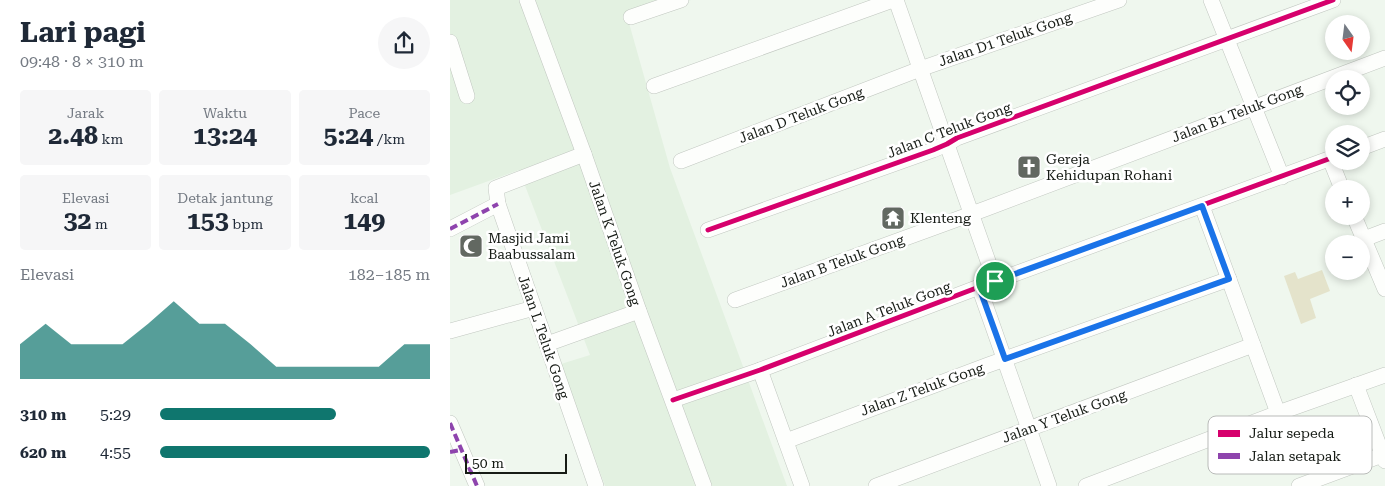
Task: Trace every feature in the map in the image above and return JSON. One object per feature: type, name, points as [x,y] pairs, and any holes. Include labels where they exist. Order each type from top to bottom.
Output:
[{"type":"street","name":"Jalan K Teluk Gong","points":[[527,0],[704,486]]},
{"type":"street","points":[[631,17],[681,0]]},
{"type":"street","points":[[654,86],[894,0],[995,281]]},
{"type":"street","name":"Jalan D1 Teluk Gong","points":[[920,69],[1084,6],[1119,0]]},
{"type":"street","points":[[1211,0],[1282,177]]},
{"type":"street","name":"Jalan C Teluk Gong","points":[[708,230],[947,144],[956,138],[1333,0]]},
{"type":"street","points":[[450,42],[467,96]]},
{"type":"street","name":"Jalan B1 Teluk Gong","points":[[949,221],[1385,58]]},
{"type":"street","name":"Jalan D Teluk Gong","points":[[681,161],[920,69]]},
{"type":"street","points":[[1370,145],[1385,139]]},
{"type":"street","name":"Jalan L Teluk Gong","points":[[584,154],[496,188],[498,204],[596,486]]},
{"type":"street","name":"Jalan A Teluk Gong","points":[[673,400],[760,370],[995,281],[1325,161]]},
{"type":"street","points":[[450,229],[498,204]]},
{"type":"street","points":[[1202,206],[1278,413]]},
{"type":"street","name":"Jalan B Teluk Gong","points":[[735,300],[949,221]]},
{"type":"street","points":[[1370,237],[1385,231]]},
{"type":"street","points":[[1370,253],[1385,289]]},
{"type":"street","name":"Jalan Z Teluk Gong","points":[[786,441],[1005,359],[1229,279]]},
{"type":"street","points":[[979,287],[1048,486]]},
{"type":"street","points":[[450,331],[534,308]]},
{"type":"street","points":[[546,344],[639,311]]},
{"type":"street","name":"Jalan Y Teluk Gong","points":[[876,486],[1253,345]]},
{"type":"street","points":[[760,370],[802,486]]},
{"type":"street","points":[[1270,416],[1385,375]]},
{"type":"street","points":[[1356,386],[1368,416]]},
{"type":"street","points":[[450,423],[455,451],[477,486]]},
{"type":"street","points":[[1372,426],[1384,456],[1372,460]]},
{"type":"street","points":[[1086,486],[1208,440]]},
{"type":"street","points":[[1299,486],[1333,474]]},
{"type":"shaded area","points":[[450,0],[691,0],[629,23],[670,168],[787,486],[605,486],[561,364],[590,355],[519,170],[450,195]]},
{"type":"shaded area","points":[[1322,270],[1330,291],[1310,299],[1316,318],[1301,324],[1284,276],[1295,272],[1298,279]]},
{"type":"marked path","points":[[450,229],[498,204]]},
{"type":"marked path","points":[[450,423],[477,486]]},
{"type":"marked path","points":[[450,452],[460,450]]},
{"type":"cycle path","points":[[708,230],[933,150],[957,138],[1333,0]]},
{"type":"cycle path","points":[[673,400],[760,370],[979,287],[1325,160]]},
{"type":"place","name":"Gereja Kehidupan Rohani","points":[[1029,167]]},
{"type":"place","name":"Klenteng","points":[[893,218]]},
{"type":"place","name":"Masjid Jami Baabussalam","points":[[471,246]]},
{"type":"route","points":[[1202,206],[1229,279],[1005,359],[979,287],[995,281],[1202,206]]}]
